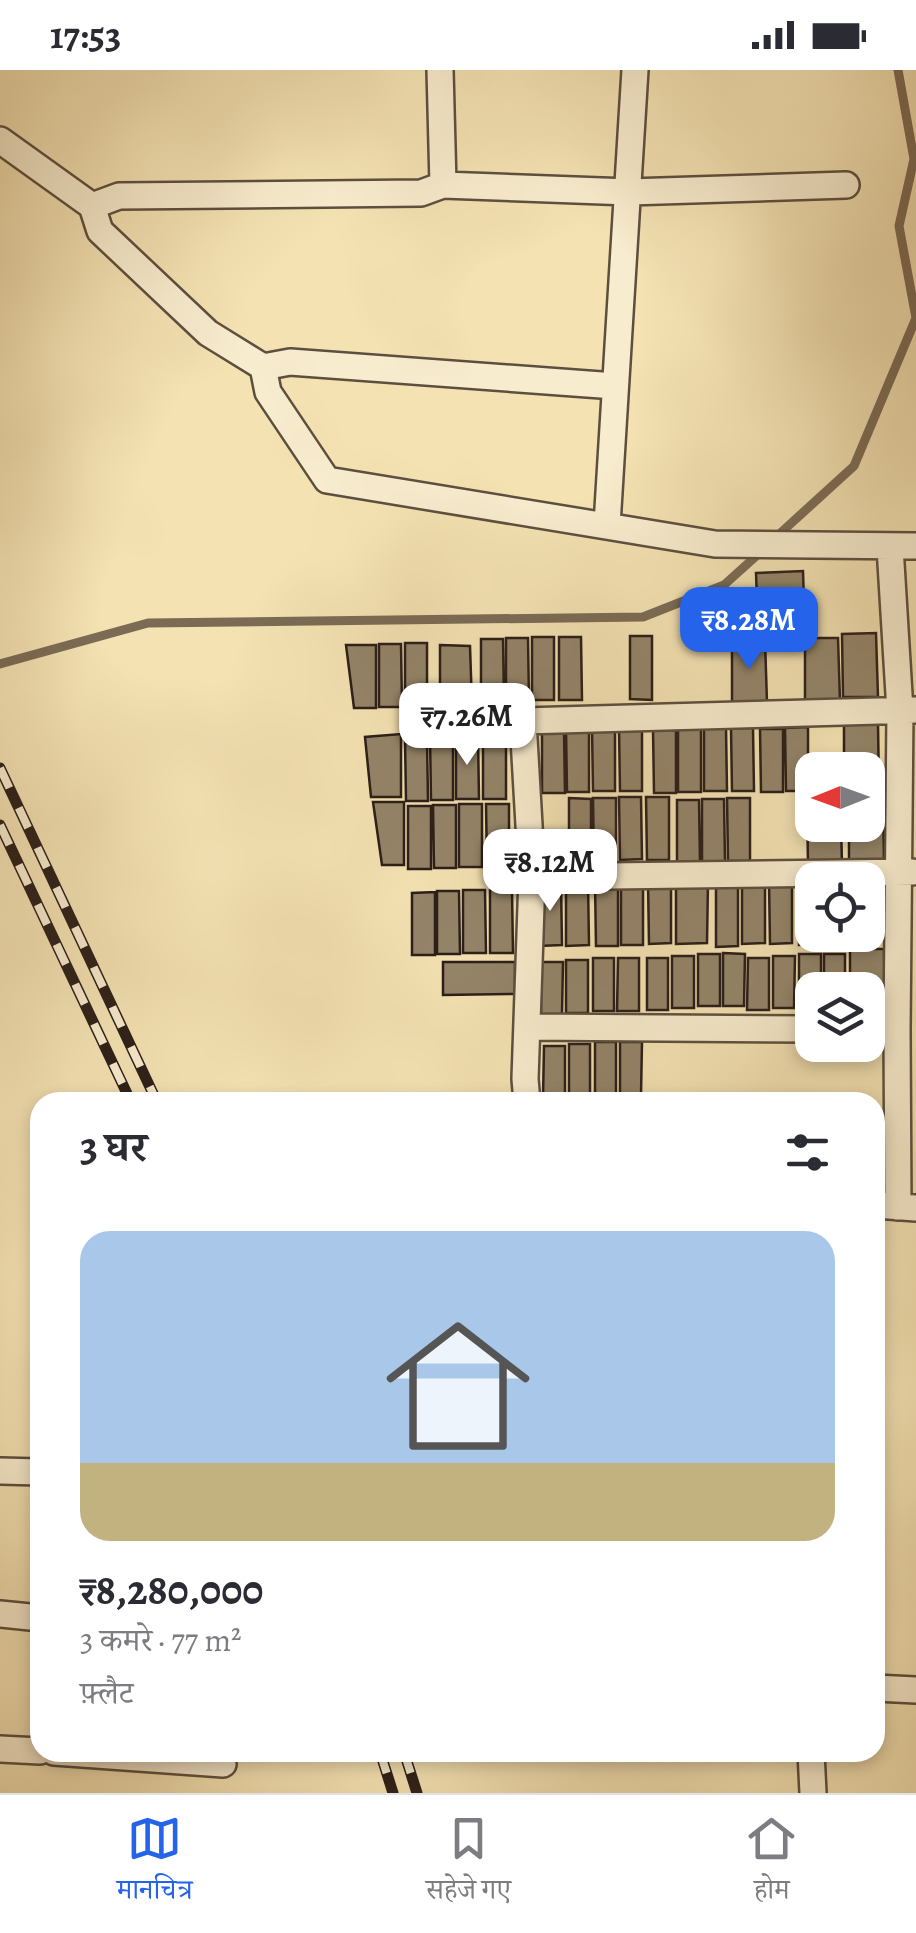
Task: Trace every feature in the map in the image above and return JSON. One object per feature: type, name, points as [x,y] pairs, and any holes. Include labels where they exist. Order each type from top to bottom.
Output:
[{"type":"street","points":[[440,70],[443,185]]},
{"type":"street","points":[[607,525],[635,70]]},
{"type":"street","points":[[0,140],[92,206],[100,231],[208,334],[263,367],[290,362],[615,386]]},
{"type":"street","points":[[92,206],[119,196],[421,193],[443,185],[629,192],[846,186]]},
{"type":"street","points":[[263,367],[268,392],[327,480],[715,544],[916,546]]},
{"type":"street","points":[[890,548],[908,710],[908,872],[897,1030],[896,1207]]},
{"type":"street","points":[[526,1092],[532,876],[523,721],[908,710]]},
{"type":"street","points":[[532,876],[908,872]]},
{"type":"street","points":[[527,1027],[795,1029]]},
{"type":"street","points":[[885,1030],[897,1030]]},
{"type":"street","points":[[0,1471],[30,1472]]},
{"type":"street","points":[[0,1614],[30,1617]]},
{"type":"street","points":[[885,1688],[916,1690]]},
{"type":"street","points":[[0,1749],[30,1751]]},
{"type":"street","points":[[195,1762],[223,1764]]},
{"type":"street","points":[[811,1762],[812,1793]]},
{"type":"building","points":[[803,571],[805,634],[734,636],[732,602],[757,601],[756,573]]},
{"type":"building","points":[[876,633],[878,697],[843,697],[842,634]]},
{"type":"building","points":[[630,636],[652,636],[652,700],[630,699]]},
{"type":"building","points":[[532,637],[554,637],[554,700],[532,700]]},
{"type":"building","points":[[559,637],[581,637],[582,700],[559,700]]},
{"type":"building","points":[[506,638],[528,638],[529,701],[506,701]]},
{"type":"building","points":[[805,638],[838,638],[840,701],[805,702]]},
{"type":"building","points":[[481,639],[503,639],[504,702],[481,702]]},
{"type":"building","points":[[732,640],[765,640],[767,703],[732,703]]},
{"type":"building","points":[[405,643],[427,643],[427,706],[405,706]]},
{"type":"building","points":[[379,644],[401,644],[402,707],[379,707]]},
{"type":"building","points":[[346,645],[376,645],[376,708],[354,708]]},
{"type":"building","points":[[440,645],[470,646],[472,706],[440,708]]},
{"type":"building","points":[[878,724],[878,752],[844,752],[844,725]]},
{"type":"building","points":[[808,727],[808,752],[795,752],[795,791],[786,791],[785,728]]},
{"type":"building","points":[[592,728],[615,728],[615,791],[593,791]]},
{"type":"building","points":[[619,728],[642,728],[642,791],[620,791]]},
{"type":"building","points":[[704,728],[726,728],[727,791],[704,791]]},
{"type":"building","points":[[731,728],[753,728],[754,791],[732,791]]},
{"type":"building","points":[[566,729],[589,729],[589,792],[567,792]]},
{"type":"building","points":[[678,729],[701,729],[701,792],[678,792]]},
{"type":"building","points":[[760,729],[783,729],[783,792],[761,792]]},
{"type":"building","points":[[542,730],[564,730],[565,793],[542,793]]},
{"type":"building","points":[[653,730],[676,730],[676,793],[654,793]]},
{"type":"building","points":[[401,734],[401,797],[371,797],[365,737]]},
{"type":"building","points":[[456,736],[478,736],[479,799],[456,799]]},
{"type":"building","points":[[483,736],[506,736],[506,799],[483,799]]},
{"type":"building","points":[[430,737],[453,737],[453,800],[431,800]]},
{"type":"building","points":[[405,738],[427,738],[428,801],[406,801]]},
{"type":"building","points":[[619,797],[641,797],[642,859],[620,860]]},
{"type":"building","points":[[646,797],[669,797],[669,860],[647,860]]},
{"type":"building","points":[[569,798],[591,799],[591,862],[569,862]]},
{"type":"building","points":[[593,798],[616,798],[616,861],[594,861]]},
{"type":"building","points":[[727,798],[750,798],[750,861],[728,861]]},
{"type":"building","points":[[702,799],[724,799],[725,862],[702,862]]},
{"type":"building","points":[[677,800],[699,800],[700,863],[677,863]]},
{"type":"building","points":[[373,802],[404,802],[404,865],[382,865]]},
{"type":"building","points":[[459,804],[482,804],[482,867],[459,867]]},
{"type":"building","points":[[486,804],[509,804],[509,867],[487,867]]},
{"type":"building","points":[[433,805],[456,805],[456,868],[434,868]]},
{"type":"building","points":[[408,806],[431,806],[431,869],[408,869]]},
{"type":"building","points":[[808,842],[841,842],[842,862],[808,862]]},
{"type":"building","points":[[849,842],[884,842],[884,861],[849,861]]},
{"type":"building","points":[[671,880],[671,943],[649,944],[648,881]]},
{"type":"building","points":[[765,880],[765,943],[742,944],[742,881]]},
{"type":"building","points":[[676,881],[708,881],[707,943],[676,944]]},
{"type":"building","points":[[769,881],[792,881],[792,943],[770,944]]},
{"type":"building","points":[[539,882],[561,882],[562,945],[539,946]]},
{"type":"building","points":[[566,882],[588,882],[589,945],[566,946]]},
{"type":"building","points":[[621,882],[643,882],[643,945],[621,945]]},
{"type":"building","points":[[595,883],[618,883],[618,946],[596,946]]},
{"type":"building","points":[[716,884],[738,884],[738,946],[716,947]]},
{"type":"building","points":[[463,890],[485,890],[486,953],[463,953]]},
{"type":"building","points":[[490,890],[512,890],[513,953],[490,953]]},
{"type":"building","points":[[437,891],[459,891],[460,954],[437,954]]},
{"type":"building","points":[[435,892],[435,955],[412,955],[412,893]]},
{"type":"building","points":[[850,952],[884,952],[884,972],[850,972]]},
{"type":"building","points":[[723,953],[745,954],[744,1006],[723,1006]]},
{"type":"building","points":[[698,954],[720,954],[720,1006],[698,1006]]},
{"type":"building","points":[[799,954],[821,954],[821,972],[799,972]]},
{"type":"building","points":[[824,954],[845,954],[845,972],[824,972]]},
{"type":"building","points":[[672,956],[694,956],[694,1008],[672,1008]]},
{"type":"building","points":[[773,956],[795,956],[794,1008],[773,1008]]},
{"type":"building","points":[[593,958],[614,958],[614,1011],[593,1011]]},
{"type":"building","points":[[618,958],[639,958],[639,1011],[617,1011]]},
{"type":"building","points":[[647,958],[668,958],[668,1010],[647,1010]]},
{"type":"building","points":[[748,958],[769,958],[769,1010],[747,1010]]},
{"type":"building","points":[[566,960],[588,960],[588,1013],[566,1013]]},
{"type":"building","points":[[443,962],[515,962],[515,994],[443,995]]},
{"type":"building","points":[[541,962],[563,962],[562,1015],[541,1015]]},
{"type":"building","points":[[595,1042],[616,1042],[616,1092],[595,1092]]},
{"type":"building","points":[[620,1042],[642,1042],[641,1092],[620,1092]]},
{"type":"building","points":[[569,1044],[590,1044],[590,1092],[569,1092]]},
{"type":"building","points":[[544,1046],[565,1046],[565,1092],[543,1092]]},
{"type":"waterway","points":[[898,70],[914,159],[899,226],[916,318]]},
{"type":"waterway","points":[[775,538],[854,466],[916,318]]},
{"type":"waterway","points":[[0,664],[148,623],[643,617],[724,585],[764,549]]},
{"type":"railway","points":[[0,768],[152,1092]]},
{"type":"railway","points":[[0,825],[126,1092]]},
{"type":"railway","points":[[383,1762],[393,1793]]},
{"type":"railway","points":[[407,1762],[417,1793]]}]
